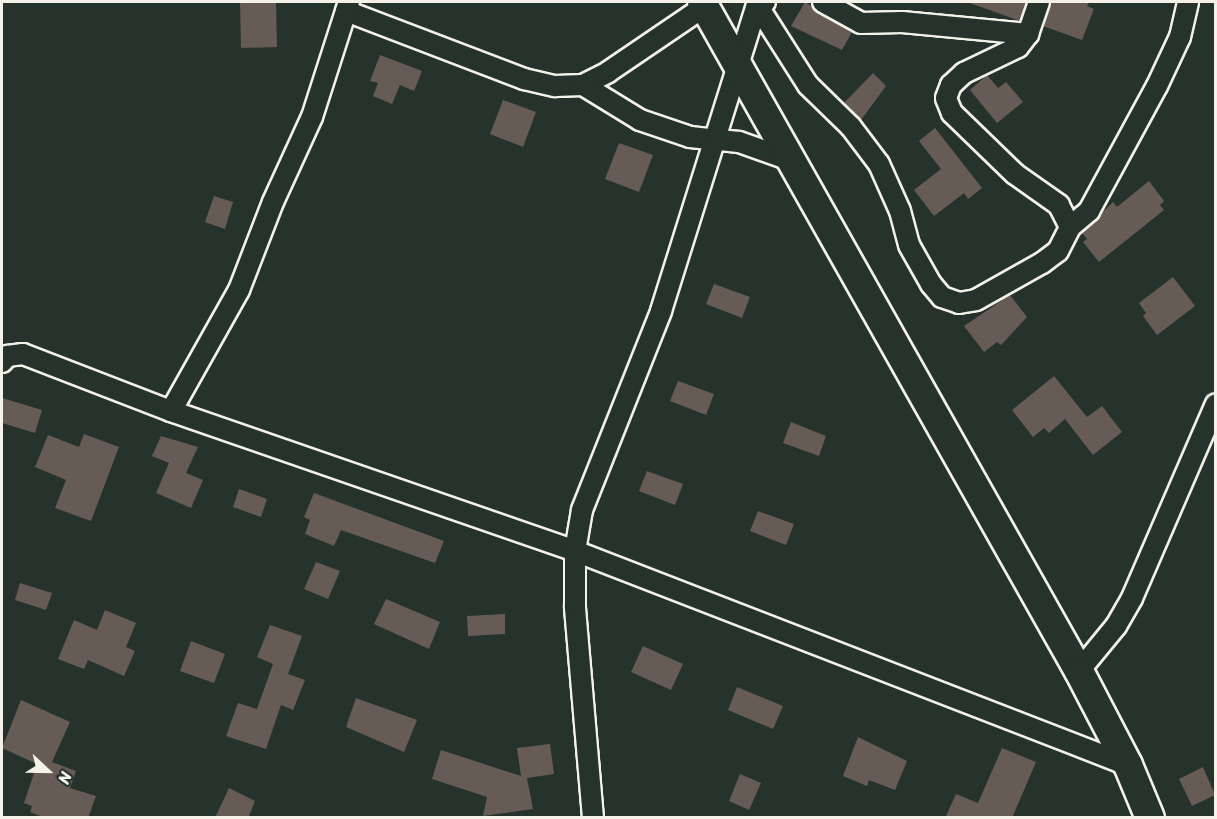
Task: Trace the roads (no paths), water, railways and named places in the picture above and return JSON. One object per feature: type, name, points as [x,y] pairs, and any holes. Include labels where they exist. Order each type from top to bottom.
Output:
[{"type":"main road","points":[[703,4],[1079,671],[1128,765],[1150,818]]},
{"type":"street","points":[[760,2],[808,85],[851,127],[879,164],[900,211],[909,245],[942,297],[959,303],[976,300],[1058,251],[1070,226],[1089,211],[1157,87],[1180,37],[1188,2]]},
{"type":"street","points":[[593,818],[575,606],[575,551],[582,510],[661,311],[713,137],[760,2]]},
{"type":"street","points":[[823,2],[861,23],[902,22],[1028,34]]},
{"type":"street","points":[[1039,2],[1028,34],[1018,47],[964,73],[951,85],[946,98],[952,113],[1015,174],[1059,205],[1070,226]]},
{"type":"street","points":[[171,411],[239,290],[273,202],[312,117],[347,6],[524,79],[555,86],[583,85],[608,72],[703,4]]},
{"type":"street","points":[[583,85],[640,120],[690,136],[713,137],[739,142],[793,161]]},
{"type":"street","points":[[2,346],[171,411],[575,551],[1128,765]]},
{"type":"street","points":[[2,362],[7,356],[24,354]]},
{"type":"street","points":[[1079,671],[1116,626],[1132,598],[1215,404]]}]
